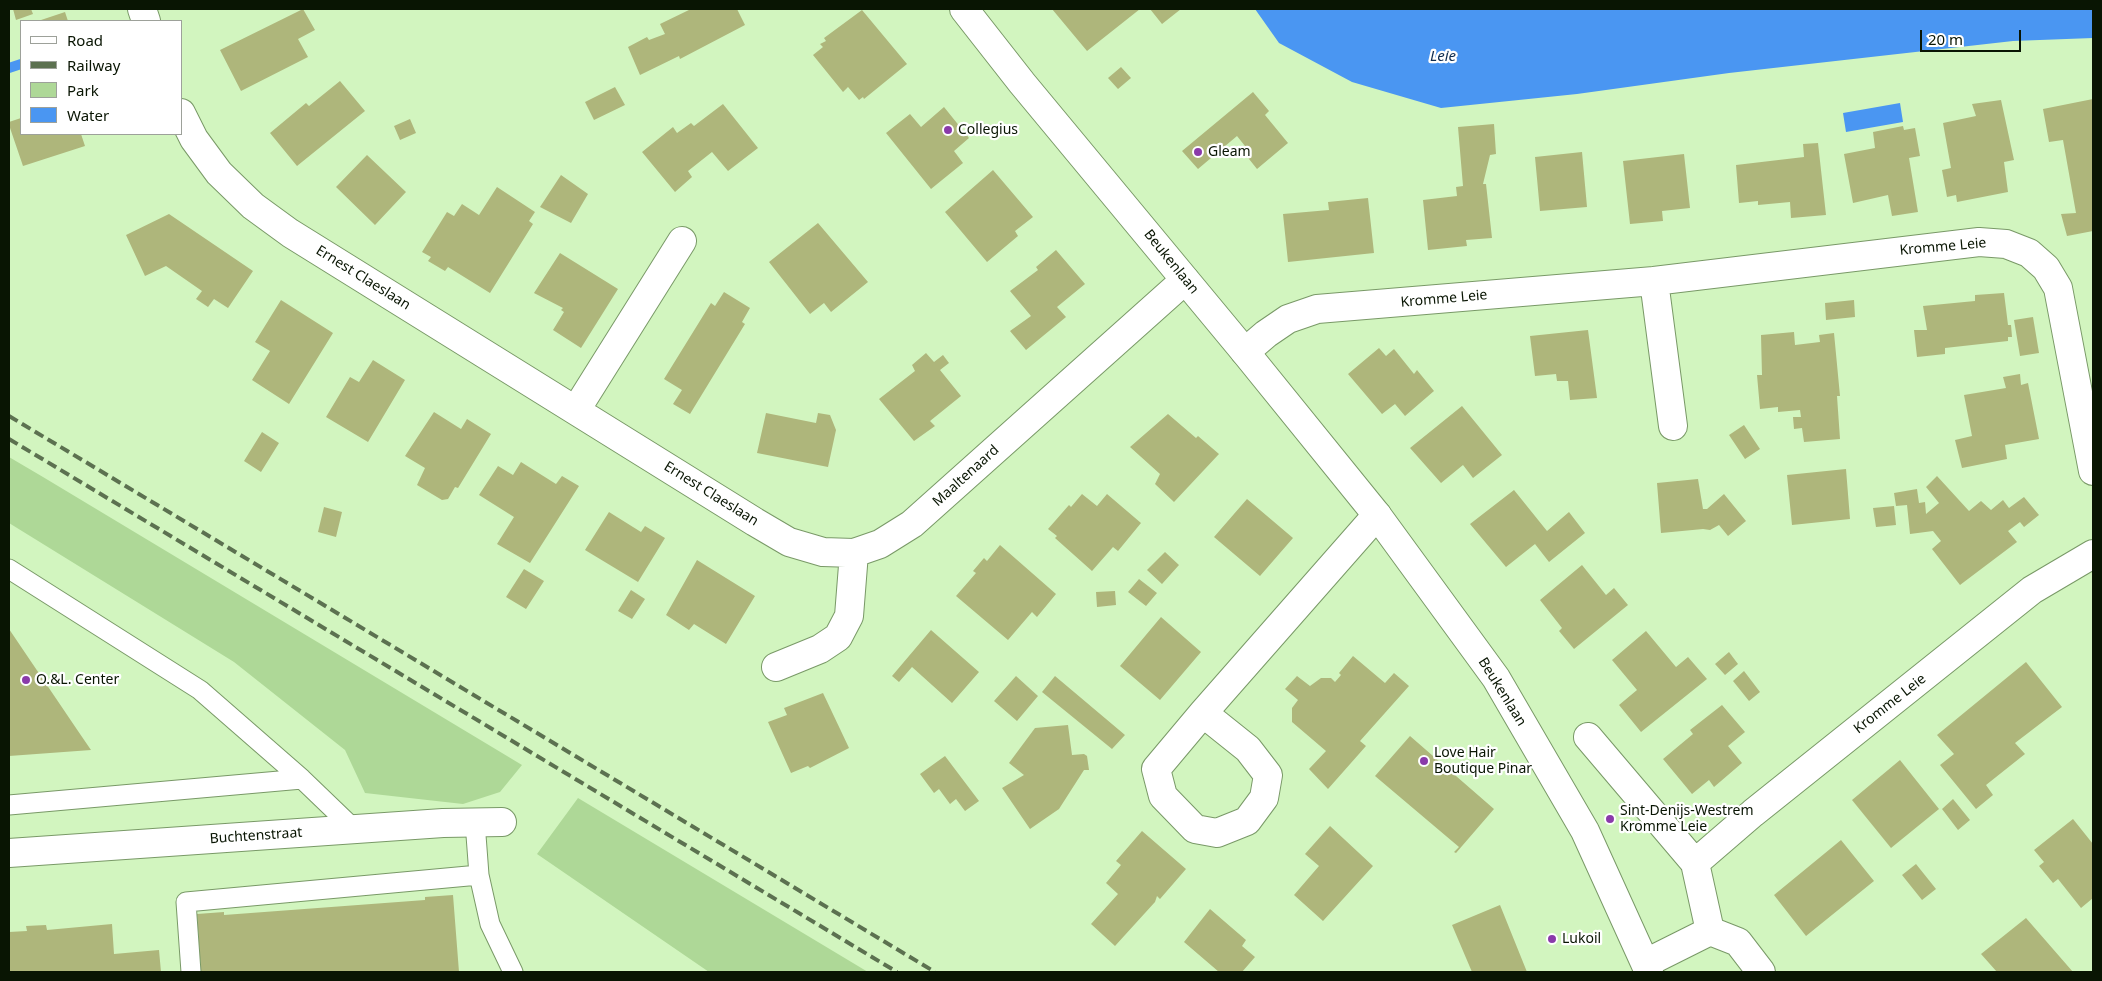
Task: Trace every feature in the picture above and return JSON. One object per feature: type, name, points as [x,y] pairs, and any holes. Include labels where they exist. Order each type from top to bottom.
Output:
[{"type":"street","name":"Beukenlaan","points":[[964,9],[1022,83],[1246,352],[1377,515],[1496,678],[1585,831],[1647,968],[1710,931]]},
{"type":"street","name":"Ernest Claeslaan","points":[[182,115],[194,139],[219,173],[253,206],[290,233],[789,542],[822,552],[854,554]]},
{"type":"street","points":[[576,410],[682,241]]},
{"type":"street","name":"Kromme Leie","points":[[1246,352],[1266,334],[1288,319],[1317,310],[1654,281],[1979,242],[2006,244],[2029,253],[2046,268],[2058,288],[2093,471]]},
{"type":"street","name":"Maaltenaard","points":[[854,554],[880,544],[912,524],[1185,280]]},
{"type":"street","points":[[1654,281],[1674,426]]},
{"type":"street","points":[[1203,713],[1377,515]]},
{"type":"street","points":[[776,667],[820,649],[838,637],[849,616],[854,554]]},
{"type":"street","name":"Kromme Leie","points":[[1695,864],[1753,813],[2032,590],[2093,554]]},
{"type":"street","points":[[1588,737],[1695,864],[1710,931],[1738,942],[1761,972]]},
{"type":"street","name":"Buchtenstraat","points":[[9,853],[354,829],[502,822]]},
{"type":"lane","points":[[9,569],[200,690],[302,779],[354,829]]},
{"type":"lane","points":[[9,805],[302,779]]},
{"type":"lane","points":[[475,822],[478,875],[490,924],[513,972]]},
{"type":"lane","points":[[191,972],[186,902],[478,875]]},
{"type":"green space","points":[[9,457],[522,765],[500,792],[463,804],[365,793],[345,750],[234,662],[9,523]]},
{"type":"green space","points":[[578,798],[868,972],[709,972],[537,854]]},
{"type":"water","name":"Leie","points":[[1255,9],[2093,9],[2093,38],[2013,41],[1729,73],[1577,94],[1441,108],[1352,82],[1279,43]]},
{"type":"water","points":[[1900,103],[1903,122],[1846,132],[1843,113]]},
{"type":"building","points":[[13,9],[31,9],[33,14],[16,20]]},
{"type":"building","points":[[303,9],[315,30],[298,39],[308,57],[241,91],[220,50]]},
{"type":"building","points":[[691,9],[737,9],[745,25],[680,59],[679,56],[640,75],[628,47],[647,37],[649,40],[665,34],[660,24]]},
{"type":"building","points":[[1052,9],[1140,9],[1087,51]]},
{"type":"building","points":[[1150,9],[1181,9],[1162,24]]},
{"type":"building","points":[[862,10],[907,64],[864,99],[863,97],[859,100],[848,87],[843,92],[813,55],[823,47],[820,44],[826,41],[824,38]]},
{"type":"building","points":[[65,12],[68,20],[41,20]]},
{"type":"building","points":[[1121,67],[1131,78],[1118,89],[1108,78]]},
{"type":"building","points":[[340,81],[365,111],[297,166],[270,133],[306,103],[309,106]]},
{"type":"building","points":[[615,87],[625,105],[594,120],[585,102]]},
{"type":"building","points":[[1253,92],[1269,111],[1265,115],[1288,143],[1257,169],[1245,154],[1249,151],[1237,136],[1198,169],[1182,151]]},
{"type":"building","points":[[2093,99],[2093,231],[2067,236],[2061,214],[2076,213],[2063,140],[2049,142],[2043,109]]},
{"type":"building","points":[[2001,100],[2014,160],[2004,162],[2008,192],[1957,202],[1956,195],[1947,197],[1942,170],[1951,168],[1943,123],[1976,116],[1972,104]]},
{"type":"building","points":[[723,104],[758,148],[728,171],[712,152],[688,171],[692,177],[675,192],[642,152],[673,127],[677,133],[691,123],[694,126]]},
{"type":"building","points":[[944,107],[969,138],[954,151],[963,163],[931,189],[886,133],[910,114],[921,127]]},
{"type":"building","points":[[20,118],[20,135],[81,135],[85,146],[23,166],[9,122]]},
{"type":"building","points":[[410,119],[416,133],[400,140],[394,126]]},
{"type":"building","points":[[1494,124],[1496,154],[1490,155],[1483,184],[1486,184],[1492,238],[1466,240],[1467,246],[1428,250],[1423,200],[1457,196],[1456,187],[1463,186],[1458,127]]},
{"type":"building","points":[[1903,126],[1904,130],[1915,128],[1920,156],[1909,158],[1918,212],[1892,216],[1888,195],[1853,203],[1844,154],[1875,148],[1873,132]]},
{"type":"building","points":[[1818,143],[1826,215],[1791,218],[1790,202],[1758,205],[1758,201],[1739,203],[1736,165],[1804,157],[1803,144]]},
{"type":"building","points":[[1582,152],[1587,207],[1540,211],[1535,157]]},
{"type":"building","points":[[1684,154],[1690,208],[1662,211],[1663,221],[1630,224],[1623,161]]},
{"type":"building","points":[[367,155],[406,192],[375,225],[336,187]]},
{"type":"building","points":[[993,170],[1033,217],[1015,231],[1018,236],[987,262],[945,212]]},
{"type":"building","points":[[561,175],[588,194],[571,223],[540,207]]},
{"type":"building","points":[[497,187],[535,212],[529,221],[533,224],[490,293],[448,267],[445,271],[428,261],[431,257],[422,252],[447,212],[454,216],[462,204],[479,215]]},
{"type":"building","points":[[1368,198],[1374,253],[1288,262],[1283,214],[1329,210],[1328,202]]},
{"type":"building","points":[[169,214],[253,271],[228,308],[214,299],[208,307],[196,299],[202,291],[166,266],[145,276],[126,235]]},
{"type":"building","points":[[818,223],[868,282],[831,312],[824,303],[810,314],[769,262]]},
{"type":"building","points":[[1056,250],[1085,284],[1057,307],[1066,317],[1026,350],[1010,331],[1031,316],[1010,291],[1038,270],[1036,267]]},
{"type":"building","points":[[560,253],[618,289],[581,348],[553,330],[564,312],[561,310],[563,308],[534,293]]},
{"type":"building","points":[[724,292],[750,308],[742,322],[745,324],[690,414],[673,404],[682,390],[664,379],[711,303],[715,306]]},
{"type":"building","points":[[2004,293],[2008,325],[2011,325],[2012,337],[2008,337],[2008,341],[1945,348],[1945,354],[1917,357],[1914,330],[1927,330],[1923,306],[1975,301],[1975,295]]},
{"type":"building","points":[[281,300],[333,333],[289,404],[252,380],[270,351],[255,342]]},
{"type":"building","points":[[1854,300],[1855,317],[1826,320],[1825,303]]},
{"type":"building","points":[[2033,317],[2039,353],[2020,356],[2014,320]]},
{"type":"building","points":[[1588,330],[1597,398],[1570,400],[1568,381],[1557,381],[1556,374],[1535,376],[1530,336]]},
{"type":"building","points":[[1794,332],[1795,345],[1820,342],[1819,335],[1834,333],[1840,396],[1837,396],[1840,439],[1804,442],[1802,428],[1794,429],[1793,417],[1801,417],[1800,410],[1778,412],[1778,407],[1760,409],[1757,375],[1762,375],[1761,335]]},
{"type":"building","points":[[1379,348],[1386,356],[1394,349],[1414,374],[1417,370],[1434,391],[1405,416],[1395,404],[1382,414],[1348,374]]},
{"type":"building","points":[[926,353],[934,362],[943,355],[949,363],[940,370],[961,396],[930,421],[935,426],[914,441],[879,399],[915,371],[912,365]]},
{"type":"building","points":[[373,360],[405,380],[368,442],[326,417],[350,377],[359,382]]},
{"type":"building","points":[[2020,374],[2021,385],[2028,383],[2039,439],[2005,445],[2007,459],[1962,468],[1955,440],[1972,436],[1964,395],[2006,388],[2003,377]]},
{"type":"building","points":[[1462,406],[1502,455],[1473,478],[1463,465],[1441,483],[1410,448]]},
{"type":"building","points":[[434,412],[461,429],[467,419],[491,434],[458,488],[455,487],[448,499],[442,500],[417,485],[425,468],[405,456]]},
{"type":"building","points":[[766,413],[816,423],[818,413],[830,415],[836,430],[828,467],[757,453]]},
{"type":"building","points":[[1168,414],[1196,438],[1198,436],[1219,454],[1174,502],[1155,484],[1160,474],[1130,447]]},
{"type":"building","points":[[1744,425],[1760,449],[1745,459],[1729,435]]},
{"type":"building","points":[[262,432],[279,443],[261,472],[244,461]]},
{"type":"building","points":[[521,462],[556,484],[562,476],[579,486],[530,563],[497,544],[514,517],[479,495],[498,466],[513,475]]},
{"type":"building","points":[[1846,469],[1850,519],[1792,525],[1787,475]]},
{"type":"building","points":[[1937,476],[1969,511],[1981,501],[1991,510],[2003,500],[2009,508],[2024,497],[2039,515],[2024,527],[2020,522],[2008,531],[2017,542],[1960,585],[1932,549],[1941,541],[1933,531],[1910,534],[1907,505],[1896,506],[1894,493],[1917,489],[1919,503],[1925,502],[1926,514],[1939,503],[1926,487]]},
{"type":"building","points":[[1698,479],[1703,509],[1707,509],[1724,494],[1746,521],[1728,536],[1719,525],[1710,530],[1661,533],[1657,483]]},
{"type":"building","points":[[1514,490],[1547,531],[1569,512],[1585,533],[1549,562],[1535,544],[1506,567],[1470,524]]},
{"type":"building","points":[[1082,494],[1097,506],[1107,494],[1141,523],[1118,551],[1113,547],[1092,571],[1055,538],[1057,536],[1048,529],[1069,505],[1071,507]]},
{"type":"building","points":[[1247,499],[1293,538],[1260,576],[1214,537]]},
{"type":"building","points":[[1894,506],[1896,525],[1876,527],[1873,508]]},
{"type":"building","points":[[324,507],[342,512],[336,537],[318,532]]},
{"type":"building","points":[[609,512],[641,532],[645,526],[665,538],[638,582],[585,550]]},
{"type":"building","points":[[1000,545],[1056,594],[1037,617],[1032,612],[1008,640],[956,596],[976,573],[973,571],[984,558],[987,561]]},
{"type":"building","points":[[1165,552],[1179,565],[1162,584],[1147,570]]},
{"type":"building","points":[[697,560],[755,596],[726,644],[694,624],[689,630],[666,615]]},
{"type":"building","points":[[1582,565],[1606,595],[1614,588],[1628,605],[1574,649],[1559,631],[1562,628],[1540,600]]},
{"type":"building","points":[[524,569],[544,581],[526,609],[506,597]]},
{"type":"building","points":[[1139,579],[1157,593],[1146,606],[1128,592]]},
{"type":"building","points":[[631,590],[645,599],[632,619],[618,611]]},
{"type":"building","points":[[1115,591],[1116,605],[1097,607],[1096,592]]},
{"type":"building","points":[[1161,617],[1201,652],[1160,700],[1120,666]]},
{"type":"building","name":"O.&L. Center","points":[[9,629],[78,731],[91,750],[9,756]]},
{"type":"building","points":[[931,630],[979,672],[952,703],[912,667],[899,682],[892,676]]},
{"type":"building","points":[[1646,631],[1676,667],[1688,657],[1707,679],[1641,732],[1619,705],[1637,690],[1612,660]]},
{"type":"building","points":[[1729,652],[1738,664],[1725,675],[1715,664]]},
{"type":"building","points":[[1353,656],[1385,683],[1394,673],[1409,686],[1360,741],[1366,746],[1328,789],[1309,769],[1326,751],[1292,722],[1292,708],[1298,700],[1285,689],[1297,676],[1310,686],[1321,678],[1331,678],[1335,682],[1341,675],[1339,673]]},
{"type":"building","points":[[2026,662],[2062,707],[2015,743],[2025,754],[1986,785],[1993,795],[1976,809],[1940,765],[1954,754],[1937,735]]},
{"type":"building","points":[[1744,671],[1760,692],[1749,701],[1733,681]]},
{"type":"building","points":[[1016,676],[1038,696],[1017,721],[994,701]]},
{"type":"building","points":[[1055,676],[1125,735],[1112,749],[1042,692]]},
{"type":"building","points":[[823,693],[849,748],[810,768],[808,766],[791,773],[768,722],[787,715],[784,708]]},
{"type":"building","points":[[1722,705],[1745,732],[1728,746],[1742,763],[1714,787],[1709,780],[1692,794],[1663,759],[1693,734],[1690,730]]},
{"type":"building","points":[[1068,725],[1072,755],[1084,754],[1087,756],[1089,770],[1084,770],[1059,809],[1030,829],[1002,788],[1024,775],[1009,763],[1035,728]]},
{"type":"building","points":[[1410,736],[1494,809],[1456,853],[1454,852],[1459,847],[1375,776]]},
{"type":"building","points":[[945,756],[979,801],[965,811],[956,799],[950,804],[939,789],[934,793],[920,774]]},
{"type":"building","points":[[1900,760],[1939,809],[1891,848],[1852,800]]},
{"type":"building","points":[[1953,799],[1970,820],[1958,830],[1942,809]]},
{"type":"building","points":[[2073,819],[2093,844],[2093,898],[2081,908],[2058,879],[2053,883],[2039,866],[2044,862],[2034,850]]},
{"type":"building","points":[[1330,826],[1373,866],[1323,921],[1294,895],[1319,866],[1305,854]]},
{"type":"building","points":[[1142,831],[1186,869],[1160,899],[1157,896],[1155,902],[1115,946],[1091,924],[1118,894],[1106,883],[1121,865],[1116,861]]},
{"type":"building","points":[[1841,840],[1874,881],[1806,936],[1774,895]]},
{"type":"building","points":[[1916,864],[1936,889],[1922,900],[1902,875]]},
{"type":"building","points":[[453,895],[459,972],[201,972],[197,914],[224,912],[224,915],[425,900],[425,897]]},
{"type":"building","points":[[1500,905],[1527,972],[1472,972],[1452,925]]},
{"type":"building","points":[[1210,909],[1246,940],[1242,946],[1255,957],[1242,972],[1219,972],[1184,942]]},
{"type":"building","points":[[2026,918],[2073,972],[1997,972],[1981,954]]},
{"type":"building","points":[[112,924],[114,954],[159,950],[161,972],[9,972],[9,932],[27,931],[26,926],[46,925],[47,930]]},
{"type":"waterway","points":[[9,68],[20,64]]},
{"type":"railway","points":[[9,416],[935,972]]},
{"type":"railway","points":[[9,439],[897,972]]},
{"type":"place","name":"Collegius","points":[[948,130]]},
{"type":"place","name":"Gleam","points":[[1198,152]]},
{"type":"place","name":"O.&L. Center","points":[[26,680]]},
{"type":"place","name":"Love Hair Boutique Pinar","points":[[1424,761]]},
{"type":"place","name":"Sint-Denijs-Westrem Kromme Leie","points":[[1610,819]]},
{"type":"place","name":"Lukoil","points":[[1552,939]]}]
